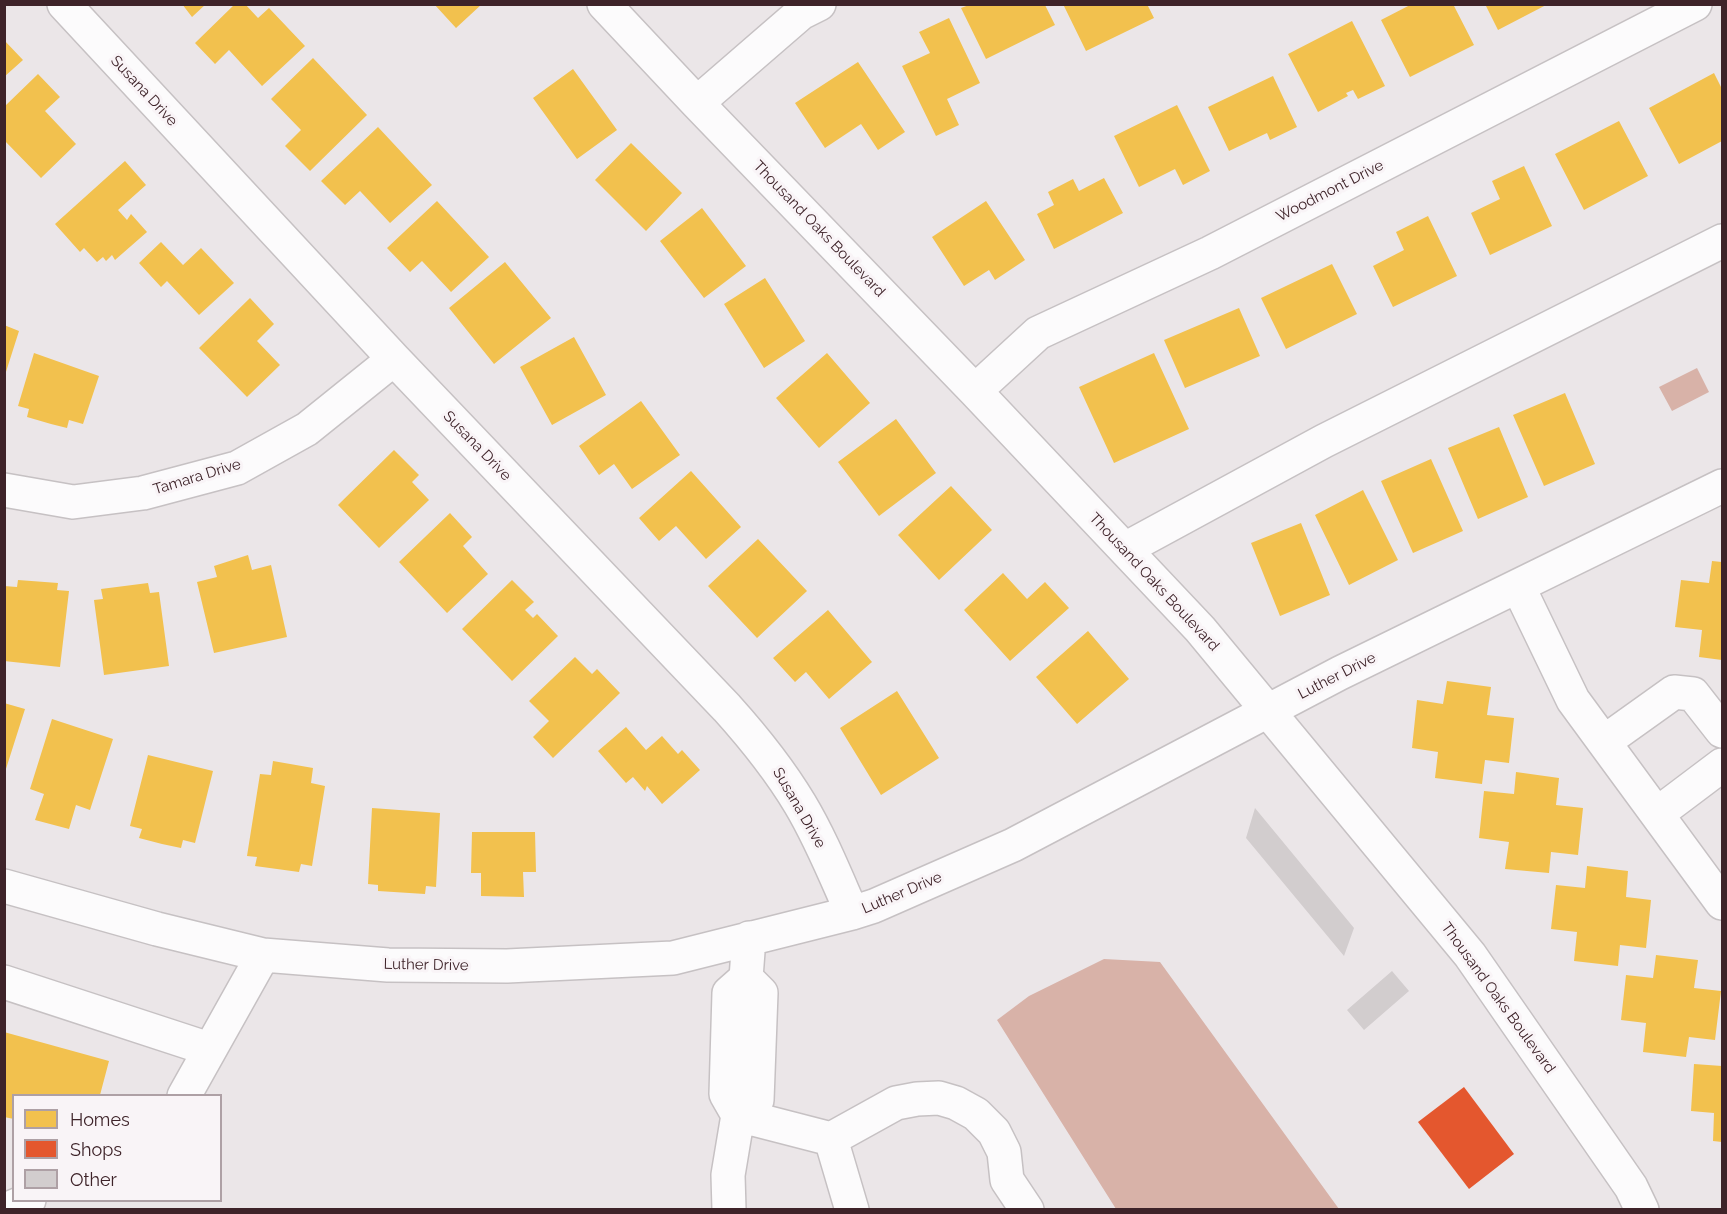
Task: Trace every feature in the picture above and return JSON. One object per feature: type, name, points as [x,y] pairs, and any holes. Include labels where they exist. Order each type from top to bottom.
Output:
[{"type":"street","name":"Susana Drive","points":[[64,4],[394,359],[727,708],[765,752],[800,805],[825,852],[852,913]]},
{"type":"street","name":"Thousand Oaks Boulevard","points":[[604,4],[1200,629],[1470,955],[1631,1187],[1642,1209]]},
{"type":"street","points":[[697,103],[801,13],[819,4]]},
{"type":"street","name":"Woodmont Drive","points":[[975,391],[1038,333],[1210,253],[1695,4]]},
{"type":"street","points":[[1125,549],[1324,441],[1722,241]]},
{"type":"street","name":"Tamara Drive","points":[[4,490],[73,502],[143,493],[237,468],[307,429],[394,359]]},
{"type":"street","name":"Luther Drive","points":[[4,886],[156,929],[263,955],[388,965],[507,966],[674,958],[874,906],[1013,845],[1340,673],[1722,486]]},
{"type":"street","points":[[1518,586],[1573,700],[1722,903]]},
{"type":"street","points":[[1604,742],[1674,692],[1692,694],[1722,731]]},
{"type":"street","points":[[1657,814],[1722,765]]},
{"type":"street","points":[[729,1209],[728,1175],[738,1116],[757,1100],[761,993],[746,978],[749,938]]},
{"type":"street","points":[[185,1094],[263,955]]},
{"type":"street","points":[[4,982],[209,1049]]},
{"type":"street","points":[[738,1116],[831,1138],[896,1103],[939,1098],[956,1103],[976,1114],[994,1132],[1004,1152],[1007,1180],[1028,1209]]},
{"type":"street","points":[[831,1138],[852,1209]]},
{"type":"street","points":[[5,1209],[23,1202]]},
{"type":"shaded area","points":[[1697,368],[1709,392],[1672,411],[1659,387]]},
{"type":"shaded area","points":[[1104,959],[1160,962],[1339,1209],[1116,1209],[997,1020],[1029,996]]},
{"type":"building: Homes","points":[[182,4],[206,4],[192,17]]},
{"type":"building: Homes","points":[[235,4],[245,4],[258,18],[269,8],[305,46],[262,86],[229,50],[215,64],[195,43]]},
{"type":"building: Homes","points":[[434,4],[482,4],[456,28]]},
{"type":"building: Homes","points":[[1063,4],[1147,4],[1154,18],[1086,51]]},
{"type":"building: Homes","points":[[1412,4],[1453,4],[1474,45],[1410,77],[1381,20]]},
{"type":"building: Homes","points":[[1485,4],[1548,4],[1498,30]]},
{"type":"building: Homes","points":[[969,5],[1045,5],[1055,25],[986,59],[961,8]]},
{"type":"building: Homes","points":[[949,18],[980,83],[947,99],[959,125],[936,136],[902,66],[930,53],[919,32]]},
{"type":"building: Homes","points":[[1352,21],[1385,86],[1358,99],[1353,90],[1346,93],[1348,96],[1318,112],[1288,54]]},
{"type":"building: Homes","points":[[4,40],[23,60],[4,77]]},
{"type":"building: Homes","points":[[313,58],[367,115],[310,171],[285,146],[301,130],[271,99]]},
{"type":"building: Homes","points":[[858,62],[905,132],[878,150],[861,124],[825,148],[795,103]]},
{"type":"building: Homes","points":[[573,69],[617,130],[577,159],[533,98]]},
{"type":"building: Homes","points":[[1714,73],[1722,89],[1722,141],[1679,164],[1649,108]]},
{"type":"building: Homes","points":[[38,74],[60,97],[45,111],[76,144],[41,178],[4,140],[4,107]]},
{"type":"building: Homes","points":[[1273,76],[1297,127],[1270,140],[1267,133],[1229,151],[1208,107]]},
{"type":"building: Homes","points":[[1177,105],[1210,171],[1183,185],[1175,169],[1139,187],[1114,136]]},
{"type":"building: Homes","points":[[1619,121],[1648,176],[1584,210],[1555,154]]},
{"type":"building: Homes","points":[[378,127],[432,185],[390,223],[360,191],[345,205],[321,181]]},
{"type":"building: Homes","points":[[631,143],[682,193],[646,231],[595,180]]},
{"type":"building: Homes","points":[[125,161],[146,185],[118,210],[127,220],[131,214],[147,232],[115,260],[112,255],[106,261],[103,257],[97,262],[84,248],[80,252],[55,224]]},
{"type":"building: Homes","points":[[1524,166],[1552,226],[1490,255],[1471,213],[1500,199],[1492,181]]},
{"type":"building: Homes","points":[[1104,178],[1123,213],[1054,249],[1037,214],[1054,205],[1048,192],[1073,179],[1079,191]]},
{"type":"building: Homes","points":[[437,201],[489,257],[451,292],[422,261],[410,272],[387,248]]},
{"type":"building: Homes","points":[[986,201],[1025,260],[995,280],[989,270],[964,286],[932,237]]},
{"type":"building: Homes","points":[[702,208],[746,266],[704,298],[660,241]]},
{"type":"building: Homes","points":[[1428,216],[1457,276],[1393,307],[1373,266],[1404,250],[1396,232]]},
{"type":"building: Homes","points":[[161,242],[183,265],[201,248],[234,283],[199,315],[167,281],[161,287],[139,263]]},
{"type":"building: Homes","points":[[505,262],[551,318],[494,364],[449,308]]},
{"type":"building: Homes","points":[[1332,264],[1357,314],[1286,349],[1261,298]]},
{"type":"building: Homes","points":[[765,278],[805,341],[764,368],[724,304]]},
{"type":"building: Homes","points":[[250,298],[274,324],[257,341],[280,365],[247,397],[199,348]]},
{"type":"building: Homes","points":[[1239,308],[1260,356],[1185,388],[1164,340]]},
{"type":"building: Homes","points":[[4,325],[19,331],[5,375],[4,375]]},
{"type":"building: Homes","points":[[574,337],[606,395],[552,425],[520,367]]},
{"type":"building: Homes","points":[[34,353],[99,376],[83,424],[69,420],[67,428],[51,424],[27,417],[29,409],[18,406]]},
{"type":"building: Homes","points":[[827,353],[870,403],[819,448],[776,398]]},
{"type":"building: Homes","points":[[1154,353],[1189,429],[1114,463],[1079,387]]},
{"type":"building: Homes","points":[[1565,393],[1595,464],[1544,486],[1513,415]]},
{"type":"building: Homes","points":[[641,401],[680,455],[632,489],[614,464],[599,475],[579,446]]},
{"type":"building: Homes","points":[[896,419],[936,473],[879,516],[838,462]]},
{"type":"building: Homes","points":[[1499,427],[1528,497],[1478,519],[1448,448]]},
{"type":"building: Homes","points":[[394,450],[419,475],[412,482],[429,500],[379,548],[338,505]]},
{"type":"building: Homes","points":[[1431,459],[1463,531],[1413,553],[1381,481]]},
{"type":"building: Homes","points":[[691,471],[741,527],[706,559],[676,526],[659,541],[639,518]]},
{"type":"building: Homes","points":[[951,486],[992,530],[939,580],[898,535]]},
{"type":"building: Homes","points":[[1363,490],[1398,560],[1349,585],[1315,515]]},
{"type":"building: Homes","points":[[450,513],[472,537],[463,546],[488,574],[447,613],[399,562]]},
{"type":"building: Homes","points":[[1301,523],[1330,595],[1280,616],[1251,543]]},
{"type":"building: Homes","points":[[758,539],[807,591],[757,638],[708,586]]},
{"type":"building: Homes","points":[[248,555],[252,570],[271,565],[287,637],[214,653],[197,582],[217,577],[214,566]]},
{"type":"building: Homes","points":[[1712,561],[1722,562],[1722,660],[1699,657],[1702,630],[1675,627],[1681,580],[1709,583]]},
{"type":"building: Homes","points":[[1003,573],[1027,599],[1045,582],[1069,608],[1010,661],[964,610]]},
{"type":"building: Homes","points":[[18,580],[58,583],[57,590],[69,591],[60,667],[4,661],[4,586],[17,587]]},
{"type":"building: Homes","points":[[512,580],[534,602],[525,610],[533,618],[537,614],[558,636],[512,681],[462,629]]},
{"type":"building: Homes","points":[[148,583],[150,593],[159,592],[169,666],[104,675],[94,600],[103,599],[101,589]]},
{"type":"building: Homes","points":[[828,610],[872,662],[829,699],[806,672],[795,682],[773,658]]},
{"type":"building: Homes","points":[[1088,631],[1129,679],[1077,724],[1036,677]]},
{"type":"building: Homes","points":[[575,657],[592,674],[597,669],[620,693],[553,758],[533,737],[549,721],[529,701]]},
{"type":"building: Homes","points":[[1447,681],[1491,687],[1487,715],[1514,718],[1509,763],[1485,760],[1482,784],[1435,778],[1438,752],[1412,748],[1417,700],[1443,704]]},
{"type":"building: Homes","points":[[897,691],[939,758],[881,795],[840,728]]},
{"type":"building: Homes","points":[[4,703],[25,709],[5,772],[4,772]]},
{"type":"building: Homes","points":[[52,719],[113,739],[90,810],[76,805],[69,829],[35,820],[44,794],[30,789]]},
{"type":"building: Homes","points":[[626,727],[646,750],[662,736],[678,754],[682,750],[700,770],[662,804],[647,786],[645,791],[633,777],[626,783],[598,751]]},
{"type":"building: Homes","points":[[148,755],[213,771],[195,843],[183,840],[181,848],[139,838],[142,829],[130,826]]},
{"type":"building: Homes","points":[[273,761],[313,768],[311,783],[325,786],[312,866],[301,864],[299,872],[255,866],[257,857],[247,856],[260,774],[271,775]]},
{"type":"building: Homes","points":[[1516,772],[1559,778],[1556,805],[1583,808],[1578,855],[1551,852],[1549,873],[1505,869],[1509,842],[1479,838],[1484,791],[1514,794]]},
{"type":"building: Homes","points":[[372,808],[440,813],[436,887],[426,886],[425,894],[378,891],[378,885],[368,884]]},
{"type":"building: Homes","points":[[472,832],[535,832],[536,872],[523,872],[524,897],[481,896],[481,873],[471,873]]},
{"type":"building: Homes","points":[[1587,866],[1628,871],[1626,897],[1651,900],[1646,948],[1620,945],[1618,966],[1574,961],[1577,932],[1551,929],[1556,885],[1585,888]]},
{"type":"building: Homes","points":[[1656,955],[1698,960],[1694,988],[1721,991],[1715,1040],[1689,1037],[1686,1057],[1643,1052],[1646,1023],[1621,1020],[1626,975],[1653,978]]},
{"type":"building: Homes","points":[[4,1032],[109,1061],[100,1094],[12,1094],[12,1119],[4,1117]]},
{"type":"building: Homes","points":[[1694,1064],[1722,1066],[1722,1142],[1713,1141],[1714,1113],[1691,1111]]},
{"type":"building: Shops","points":[[1464,1087],[1514,1154],[1469,1189],[1418,1122]]},
{"type":"building: Other","points":[[1255,808],[1354,928],[1344,956],[1246,838]]},
{"type":"building: Other","points":[[1392,971],[1409,991],[1364,1030],[1347,1010]]}]
